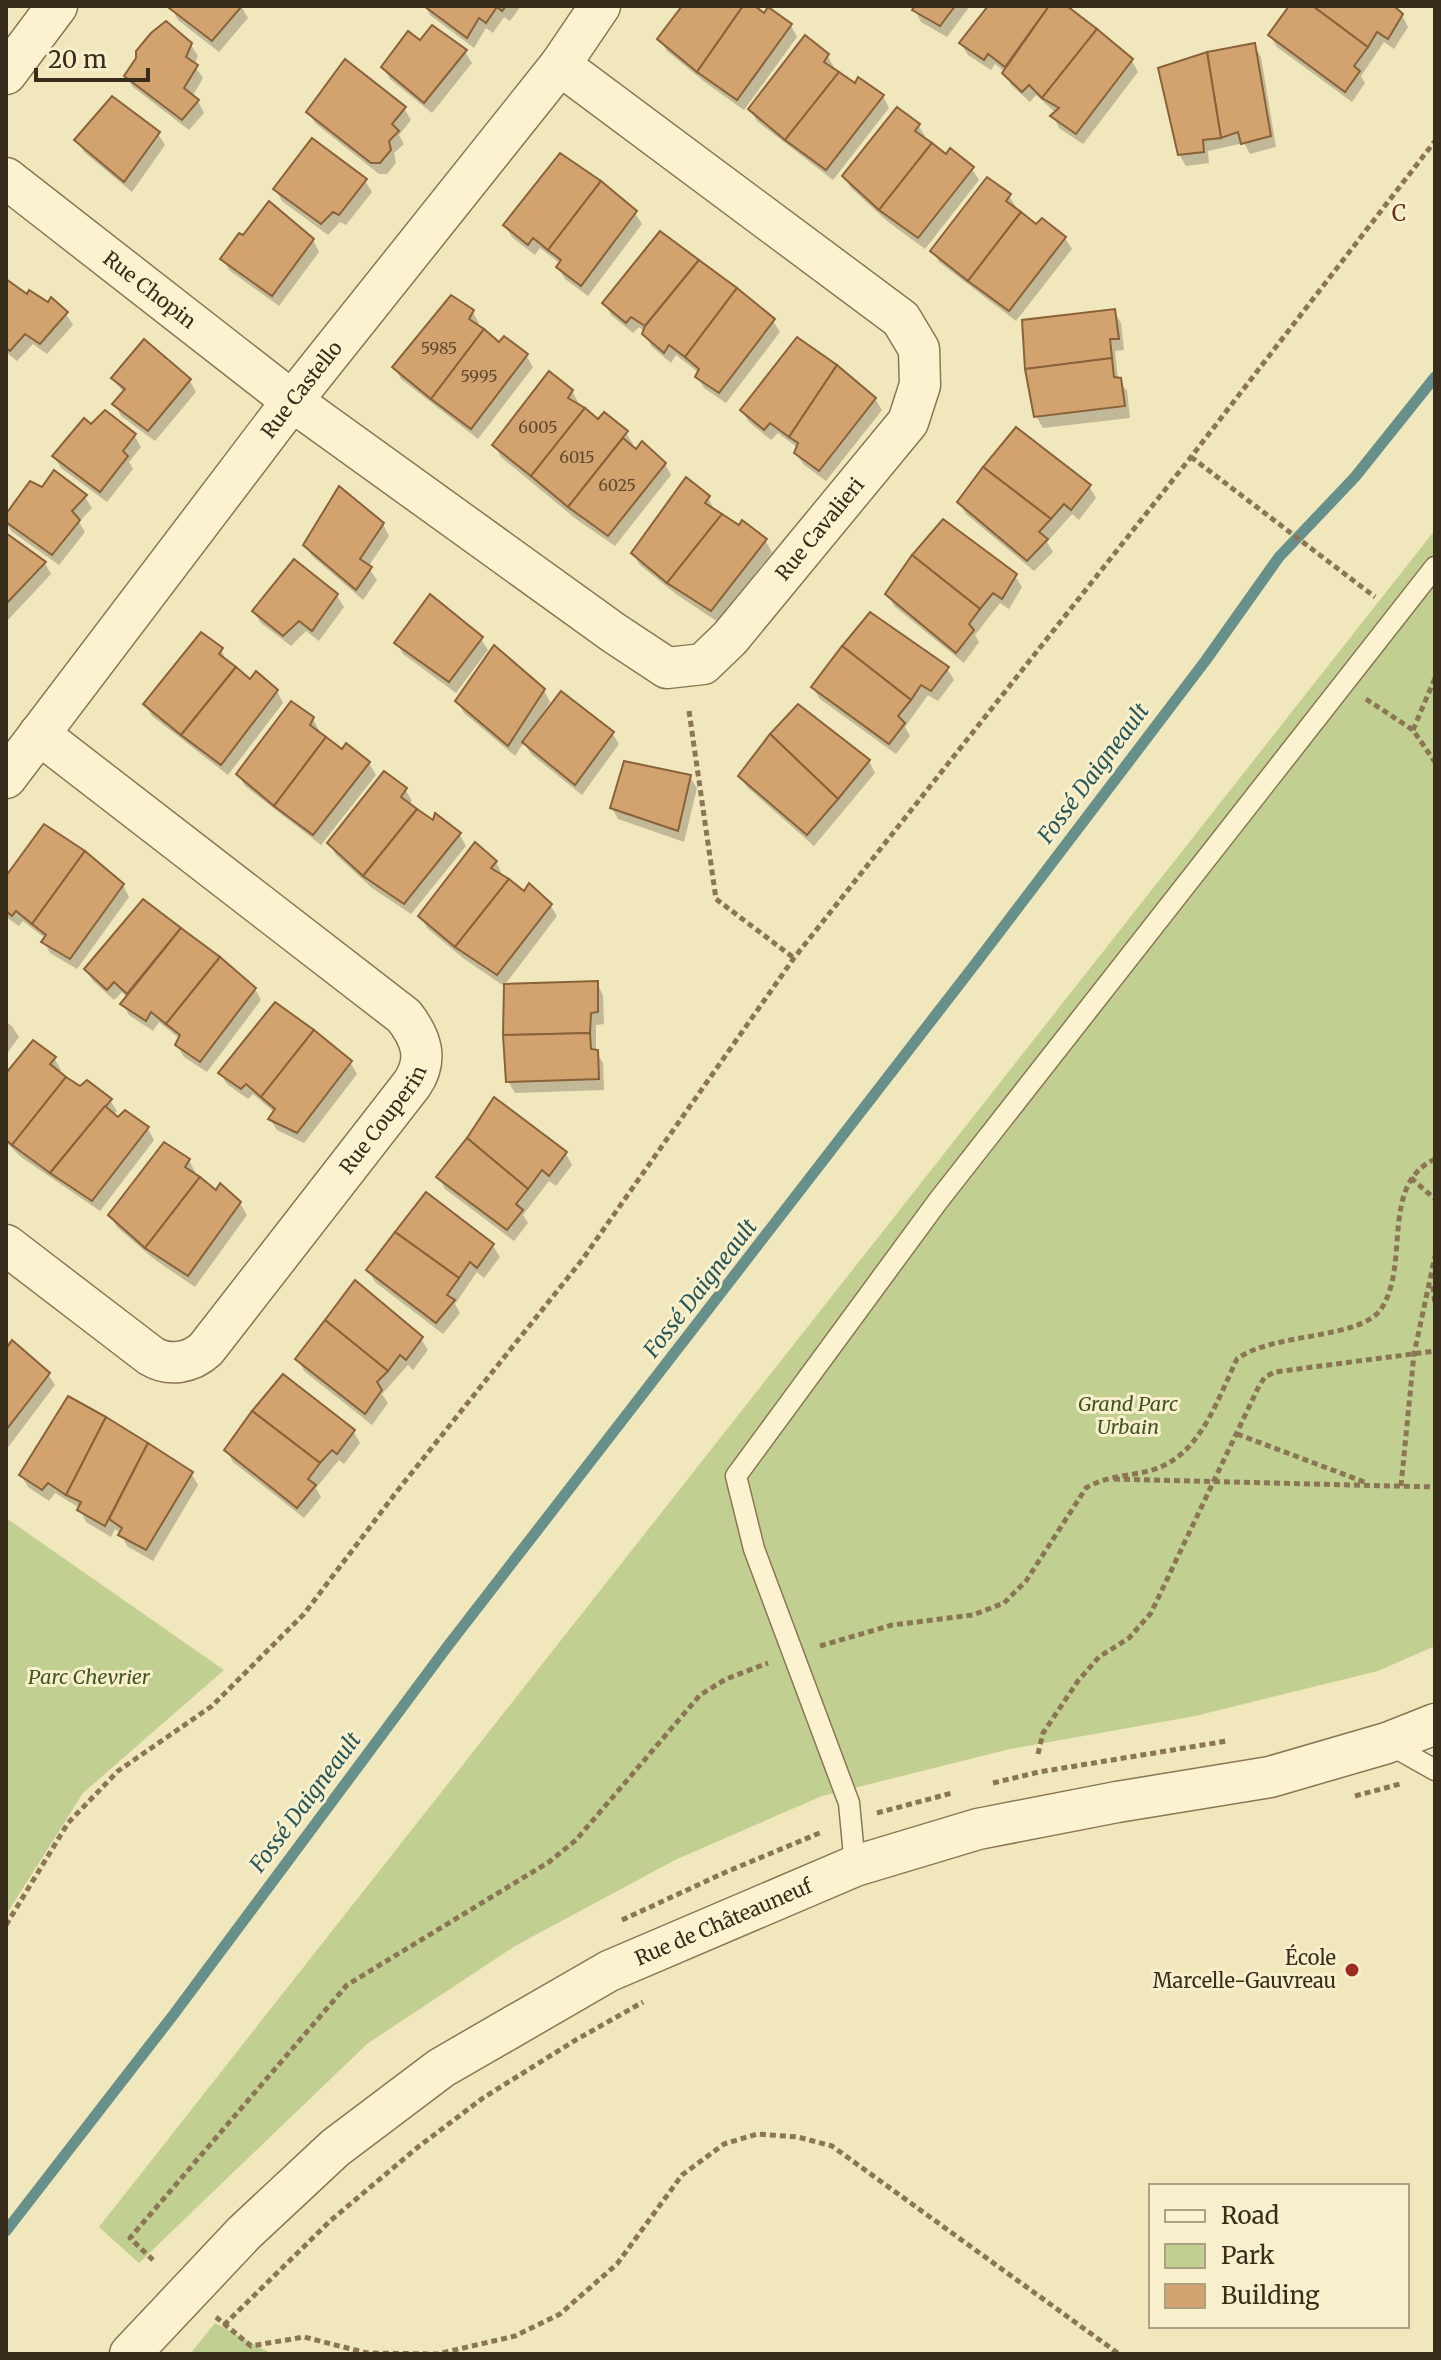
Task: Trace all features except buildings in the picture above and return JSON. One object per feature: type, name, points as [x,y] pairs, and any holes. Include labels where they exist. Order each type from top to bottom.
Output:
[{"type":"street","points":[[6,74],[57,6]]},
{"type":"street","name":"Rue Castello","points":[[6,778],[292,401],[560,65],[600,6]]},
{"type":"street","name":"Rue Cavalieri","points":[[292,401],[667,668],[703,664],[730,638],[908,422],[920,385],[919,349],[901,319],[560,65]]},
{"type":"street","name":"Rue Chopin","points":[[6,178],[292,401]]},
{"type":"street","name":"Rue Couperin","points":[[6,1245],[151,1356],[167,1363],[192,1360],[206,1349],[412,1084],[420,1071],[422,1054],[415,1029],[404,1016],[39,734]]},
{"type":"street","name":"Rue de Châteauneuf","points":[[130,2354],[244,2233],[335,2148],[441,2068],[609,1971],[855,1866],[978,1829],[1270,1777],[1387,1743],[1435,1724]]},
{"type":"lane","points":[[855,1866],[849,1803],[754,1549],[736,1476],[938,1201],[1435,567]]},
{"type":"lane","points":[[1387,1743],[1435,1770]]},
{"type":"path","points":[[6,1925],[68,1823],[118,1771],[212,1706],[304,1614],[398,1490],[582,1260],[794,958],[1191,457],[1435,141]]},
{"type":"path","points":[[1191,457],[1368,592]]},
{"type":"path","points":[[1413,730],[1435,678]]},
{"type":"path","points":[[1344,683],[1413,730],[1435,762]]},
{"type":"path","points":[[689,711],[716,899],[794,958]]},
{"type":"path","points":[[1411,1178],[1435,1199]]},
{"type":"path","points":[[1401,1486],[1414,1354],[1433,1278],[1435,1256]]},
{"type":"path","points":[[1433,1278],[1435,1304]]},
{"type":"path","points":[[1038,1754],[1043,1733],[1078,1681],[1099,1657],[1129,1638],[1151,1613],[1265,1377],[1275,1372],[1435,1351]]},
{"type":"path","points":[[1237,1434],[1373,1485]]},
{"type":"path","points":[[1101,1479],[1435,1487]]},
{"type":"path","points":[[251,2346],[224,2325],[330,2221],[483,2098],[649,1999]]},
{"type":"path","points":[[243,2354],[251,2346],[304,2337],[367,2353],[437,2354],[515,2336],[560,2314],[617,2264],[682,2175],[724,2144],[757,2134],[798,2137],[832,2146],[1119,2354]]},
{"type":"green space","name":"Grand Parc Urbain","points":[[1435,530],[1435,1646],[1378,1671],[1195,1716],[1010,1749],[822,1796],[675,1860],[515,1946],[367,2044],[139,2263],[99,2227]]},
{"type":"green space","name":"Parc Chevrier","points":[[6,1518],[224,1670],[83,1793],[6,1915]]},
{"type":"green space","points":[[215,2323],[272,2354],[190,2354]]},
{"type":"waterway","name":"Fossé Daigneault","points":[[6,2231],[174,2014],[447,1647],[979,959],[1206,660],[1279,557],[1355,477],[1435,377]]},
{"type":"place","name":"École Marcelle-Gauvreau","points":[[1352,1970]]},
{"type":"district","name":"C","points":[[1400,213]]}]
